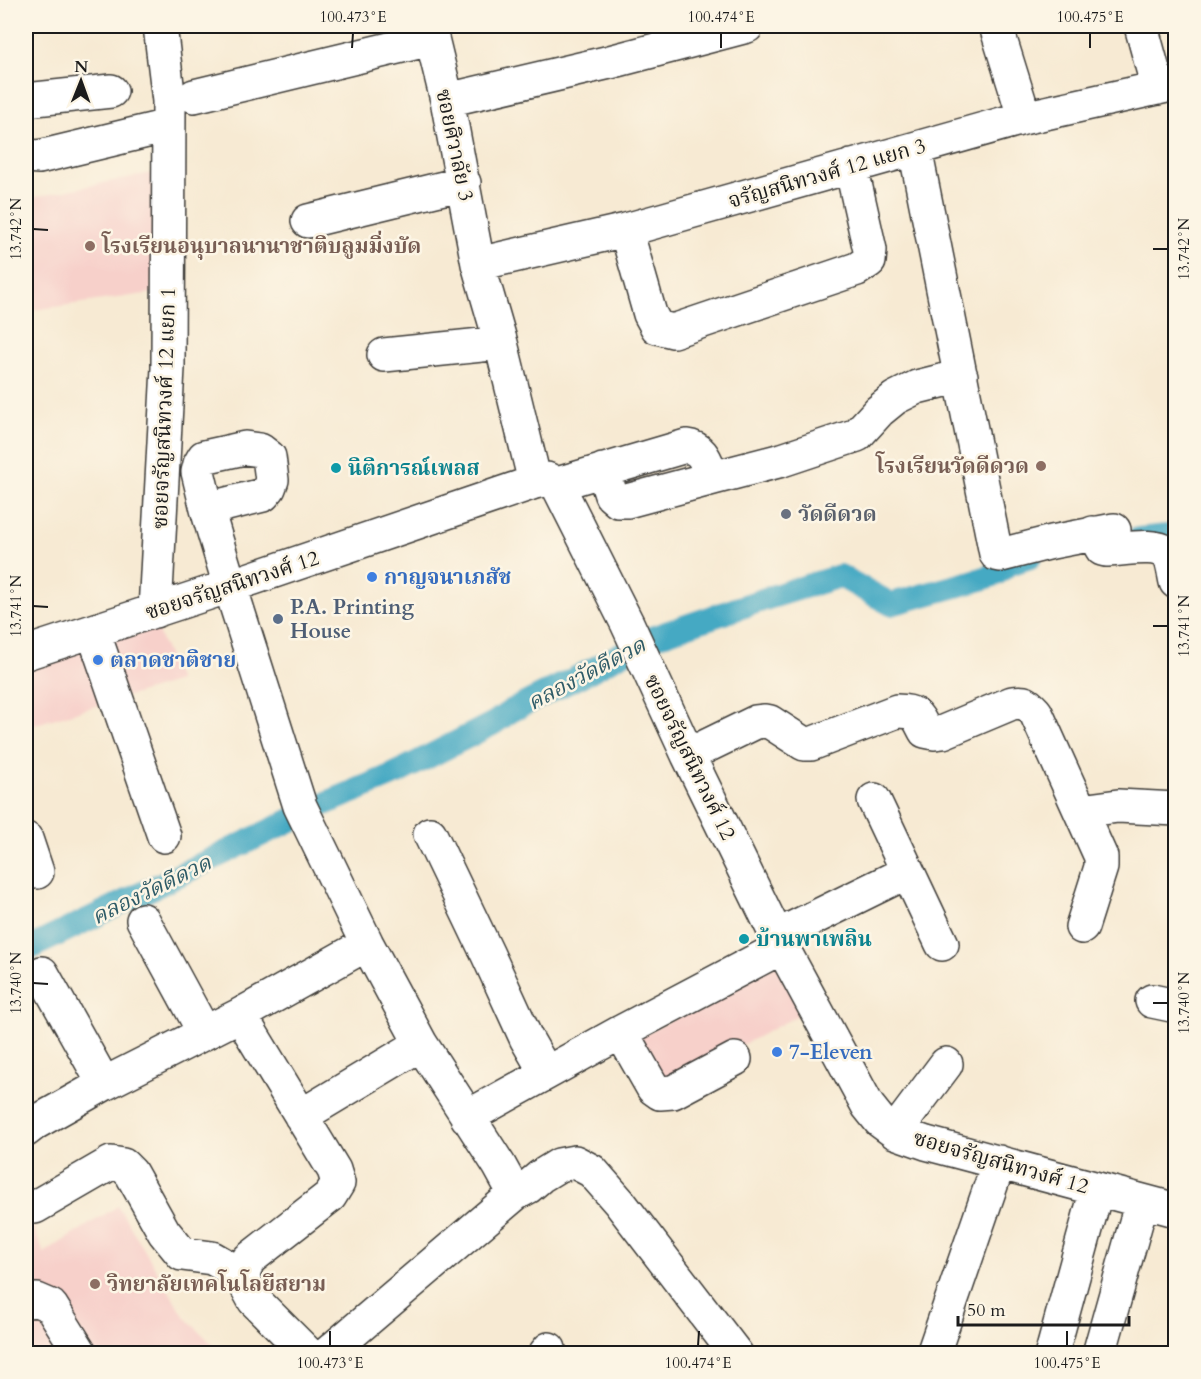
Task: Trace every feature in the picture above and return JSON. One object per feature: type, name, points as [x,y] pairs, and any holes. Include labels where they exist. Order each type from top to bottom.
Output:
[{"type":"street","name":"ซอยจรัญสนิทวงศ์ 12 แยก 1","points":[[155,611],[168,368],[169,100],[160,26]]},
{"type":"street","points":[[447,100],[610,62],[747,26]]},
{"type":"street","points":[[996,26],[1023,118]]},
{"type":"street","points":[[1141,26],[1167,86]]},
{"type":"street","points":[[194,96],[430,32]]},
{"type":"street","name":"ซอยศิวาลัย 3","points":[[430,32],[447,100],[478,264],[546,483]]},
{"type":"street","name":"จรัญสนิทวงศ์ 12 แยก 3","points":[[478,264],[626,230],[1023,118],[1167,86]]},
{"type":"street","points":[[26,100],[111,91]]},
{"type":"street","points":[[26,156],[39,158],[168,126]]},
{"type":"street","points":[[915,149],[997,555],[1052,542],[1101,538],[1110,550],[1156,548],[1166,551],[1171,559],[1176,582]]},
{"type":"street","points":[[626,230],[650,314],[657,327],[673,331],[857,269],[869,261],[870,250],[851,166]]},
{"type":"street","points":[[309,221],[464,183]]},
{"type":"street","points":[[384,355],[501,343]]},
{"type":"street","points":[[546,483],[603,470],[686,446],[694,447],[701,452],[713,478],[782,460],[857,435],[879,411],[895,398],[917,387],[961,376]]},
{"type":"street","name":"ซอยจรัญสนิทวงศ์ 12","points":[[26,653],[546,483],[637,646],[779,942],[868,1106],[879,1121],[895,1132],[926,1143],[1176,1210]]},
{"type":"street","points":[[207,509],[303,812],[367,944],[421,1044],[499,1165],[515,1194]]},
{"type":"street","points":[[93,631],[164,836]]},
{"type":"street","points":[[688,755],[756,722],[770,722],[804,744],[811,744],[897,711],[908,711],[918,716],[925,731],[935,733],[943,732],[1012,704],[1021,702],[1028,704],[1036,712],[1101,856],[1101,867],[1082,927]]},
{"type":"street","points":[[874,800],[942,944]]},
{"type":"street","points":[[1081,811],[1118,806],[1176,809]]},
{"type":"street","points":[[430,834],[526,1038],[546,1073]]},
{"type":"street","points":[[26,839],[37,872]]},
{"type":"street","points":[[467,1117],[907,872]]},
{"type":"street","points":[[143,921],[204,1032]]},
{"type":"street","points":[[26,1130],[104,1084],[240,1015],[367,944]]},
{"type":"street","points":[[42,973],[104,1084]]},
{"type":"street","points":[[240,1015],[334,1170],[338,1183],[330,1196],[248,1260],[242,1278]]},
{"type":"street","points":[[621,1032],[653,1088],[660,1093],[673,1092],[735,1059]]},
{"type":"street","points":[[301,1116],[421,1044]]},
{"type":"street","points":[[895,1132],[946,1064]]},
{"type":"street","points":[[327,1353],[515,1194],[559,1164],[575,1162],[592,1172],[620,1203],[736,1353]]},
{"type":"street","points":[[933,1353],[999,1162]]},
{"type":"street","points":[[35,1207],[111,1163],[123,1165],[131,1173],[164,1232],[182,1254],[212,1258],[242,1278],[254,1300],[308,1353]]},
{"type":"street","points":[[1052,1353],[1097,1189]]},
{"type":"street","points":[[1099,1353],[1142,1201]]},
{"type":"street","points":[[26,1300],[37,1300],[51,1306],[81,1353]]},
{"type":"shaded area","name":"โรงเรียนอนุบาลนานาชาติบลูมมิ่งบัด","points":[[156,172],[152,293],[26,311],[26,199]]},
{"type":"shaded area","name":"ตลาดชาติชาย","points":[[145,601],[179,681],[26,727],[26,640]]},
{"type":"shaded area","points":[[778,963],[804,1012],[659,1090],[632,1041]]},
{"type":"shaded area","name":"วิทยาลัยเทคโนโลยีสยาม","points":[[118,1206],[184,1316],[221,1353],[26,1353],[26,1210],[44,1253]]},
{"type":"waterway","name":"คลองวัดดีดวด","points":[[1138,539],[1176,535]]},
{"type":"waterway","name":"คลองวัดดีดวด","points":[[26,950],[322,805],[395,774],[648,639],[840,576],[891,604],[982,579],[996,574],[1009,564],[1030,557]]},
{"type":"place","name":"โรงเรียนอนุบาลนานาชาติบลูมมิ่งบัด","points":[[90,246]]},
{"type":"place","name":"โรงเรียนวัดดีดวด","points":[[1041,466]]},
{"type":"place","name":"นิติการณ์เพลส","points":[[336,468]]},
{"type":"place","name":"วัดดีดวด","points":[[786,514]]},
{"type":"place","name":"กาญจนาเภสัช","points":[[372,577]]},
{"type":"place","name":"P.A. Printing House","points":[[278,619]]},
{"type":"place","name":"ตลาดชาติชาย","points":[[98,660]]},
{"type":"place","name":"บ้านพาเพลิน","points":[[744,939]]},
{"type":"place","name":"7-Eleven","points":[[777,1052]]},
{"type":"place","name":"วิทยาลัยเทคโนโลยีสยาม","points":[[95,1284]]}]
